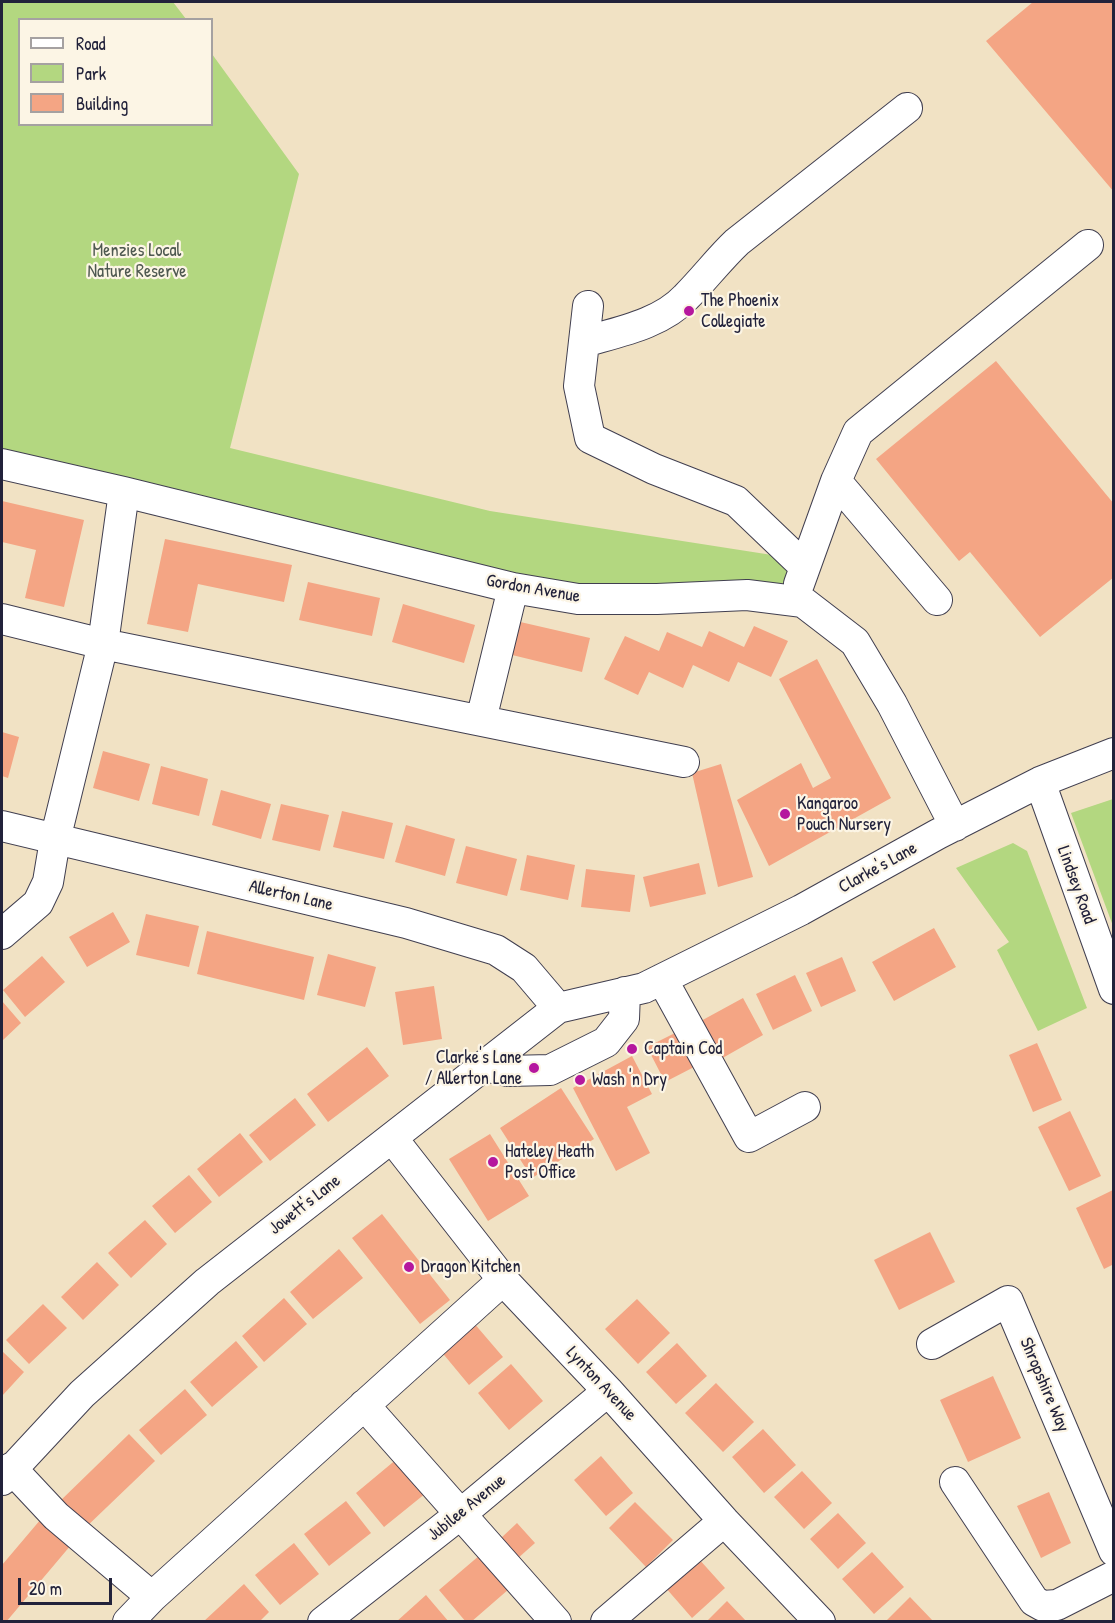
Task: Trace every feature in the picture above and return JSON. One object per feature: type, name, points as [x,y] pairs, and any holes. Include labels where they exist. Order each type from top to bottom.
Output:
[{"type":"street","points":[[584,342],[661,316],[685,299],[737,242],[908,108]]},
{"type":"street","points":[[793,601],[836,481],[858,432],[1088,245]]},
{"type":"street","points":[[588,306],[579,386],[590,438],[654,469],[736,501],[805,567]]},
{"type":"street","name":"Gordon Avenue","points":[[2,465],[124,492],[513,588],[578,599],[657,599],[747,595],[803,602],[855,642],[892,704],[954,826]]},
{"type":"street","points":[[836,481],[937,600]]},
{"type":"street","points":[[2,934],[38,903],[48,882],[55,840],[103,644],[124,492]]},
{"type":"street","points":[[481,720],[513,588]]},
{"type":"street","points":[[2,619],[103,644],[684,762]]},
{"type":"street","name":"Clarke's Lane","points":[[644,986],[801,910],[954,826],[1040,782],[1113,753]]},
{"type":"street","name":"Lindsey Road","points":[[1040,782],[1113,989]]},
{"type":"street","name":"Allerton Lane","points":[[2,826],[406,923],[496,950],[524,968],[558,1008]]},
{"type":"street","points":[[484,1066],[508,1071],[550,1070],[606,1042],[624,1019],[644,986],[749,1137],[805,1107]]},
{"type":"street","name":"Jowett's Lane","points":[[6,1474],[82,1394],[207,1282],[558,1008],[644,986]]},
{"type":"street","name":"Lynton Avenue","points":[[392,1138],[503,1280],[820,1622]]},
{"type":"street","points":[[128,1622],[152,1597],[503,1280]]},
{"type":"street","name":"Shropshire Way","points":[[932,1344],[1008,1300],[1113,1551]]},
{"type":"street","name":"Jubilee Avenue","points":[[323,1622],[462,1513],[608,1391]]},
{"type":"street","points":[[364,1405],[462,1513],[556,1622]]},
{"type":"street","points":[[6,1474],[152,1597]]},
{"type":"street","points":[[955,1482],[1034,1601],[1043,1606],[1057,1605],[1113,1575]]},
{"type":"street","points":[[606,1622],[724,1521]]},
{"type":"green space","name":"Menzies Local Nature Reserve","points":[[2,2],[173,2],[185,18],[18,18],[18,126],[213,126],[213,55],[299,174],[230,448],[490,511],[772,555],[805,567],[793,601],[578,599],[2,464]]},
{"type":"green space","points":[[1114,799],[1113,926],[1071,813]]},
{"type":"green space","points":[[1013,843],[1027,851],[1087,1008],[1038,1031],[997,950],[1009,942],[956,868]]},
{"type":"building","points":[[1033,2],[1114,2],[1114,192],[986,41]]},
{"type":"building","points":[[996,361],[1114,504],[1114,577],[1040,637],[970,552],[959,561],[876,459]]},
{"type":"building","points":[[2,501],[84,520],[64,607],[25,598],[36,550],[2,542]]},
{"type":"building","points":[[165,539],[292,565],[284,602],[198,584],[188,632],[147,624]]},
{"type":"building","points":[[308,582],[380,598],[372,636],[299,620]]},
{"type":"building","points":[[403,604],[475,625],[464,663],[392,642]]},
{"type":"building","points":[[516,621],[590,638],[582,672],[508,654]]},
{"type":"building","points":[[754,626],[788,641],[771,677],[738,662],[729,682],[693,665],[683,688],[649,672],[638,695],[604,679],[625,636],[659,651],[667,632],[702,647],[709,631],[744,647]]},
{"type":"building","points":[[817,659],[891,798],[769,866],[737,800],[801,763],[813,788],[831,778],[779,679]]},
{"type":"building","points":[[2,732],[19,737],[8,778],[2,776]]},
{"type":"building","points":[[103,751],[150,764],[139,801],[93,788]]},
{"type":"building","points":[[721,764],[753,877],[718,887],[692,773]]},
{"type":"building","points":[[161,766],[208,779],[199,816],[152,804]]},
{"type":"building","points":[[221,790],[271,804],[261,839],[212,825]]},
{"type":"building","points":[[281,804],[329,815],[320,851],[272,840]]},
{"type":"building","points":[[342,811],[393,823],[384,859],[333,847]]},
{"type":"building","points":[[406,825],[455,839],[445,876],[395,862]]},
{"type":"building","points":[[466,846],[517,859],[507,896],[456,883]]},
{"type":"building","points":[[527,855],[575,865],[568,900],[520,890]]},
{"type":"building","points":[[699,863],[706,894],[650,907],[643,877]]},
{"type":"building","points":[[586,869],[635,875],[630,912],[581,907]]},
{"type":"building","points":[[113,912],[130,942],[87,967],[69,937]]},
{"type":"building","points":[[146,914],[199,926],[189,967],[136,955]]},
{"type":"building","points":[[934,928],[956,967],[894,1001],[872,962]]},
{"type":"building","points":[[207,931],[314,957],[304,1000],[197,974]]},
{"type":"building","points":[[328,954],[376,967],[365,1007],[317,995]]},
{"type":"building","points":[[42,956],[65,982],[25,1017],[3,990]]},
{"type":"building","points":[[842,957],[856,991],[821,1007],[806,973]]},
{"type":"building","points":[[795,975],[812,1011],[773,1030],[756,994]]},
{"type":"building","points":[[434,986],[442,1039],[403,1045],[395,992]]},
{"type":"building","points":[[743,998],[763,1035],[719,1060],[699,1022]]},
{"type":"building","points":[[2,1001],[21,1023],[2,1041]]},
{"type":"building","points":[[679,1031],[696,1066],[665,1082],[647,1047]]},
{"type":"building","points":[[1037,1043],[1062,1100],[1033,1112],[1009,1055]]},
{"type":"building","points":[[367,1047],[389,1076],[328,1122],[307,1094]]},
{"type":"building","points":[[632,1056],[652,1094],[627,1107],[650,1153],[616,1171],[573,1088]]},
{"type":"building","points":[[561,1088],[594,1139],[532,1178],[500,1128]]},
{"type":"building","points":[[295,1098],[316,1125],[270,1161],[249,1135]]},
{"type":"building","points":[[1070,1111],[1101,1176],[1069,1191],[1038,1127]]},
{"type":"building","points":[[240,1133],[263,1162],[219,1197],[197,1169]]},
{"type":"building","points":[[490,1134],[529,1196],[488,1221],[449,1159]]},
{"type":"building","points":[[189,1175],[212,1202],[175,1233],[152,1206]]},
{"type":"building","points":[[1113,1190],[1114,1264],[1104,1269],[1076,1208]]},
{"type":"building","points":[[382,1214],[450,1300],[420,1324],[352,1238]]},
{"type":"building","points":[[145,1220],[167,1244],[131,1278],[108,1253]]},
{"type":"building","points":[[930,1232],[955,1282],[899,1310],[874,1260]]},
{"type":"building","points":[[339,1249],[363,1278],[313,1319],[290,1292]]},
{"type":"building","points":[[97,1262],[119,1285],[83,1320],[61,1297]]},
{"type":"building","points":[[284,1298],[307,1324],[264,1362],[242,1336]]},
{"type":"building","points":[[637,1299],[670,1333],[638,1364],[605,1329]]},
{"type":"building","points":[[43,1304],[67,1328],[29,1364],[6,1340]]},
{"type":"building","points":[[473,1322],[503,1357],[469,1385],[440,1350]]},
{"type":"building","points":[[236,1341],[258,1367],[212,1407],[190,1382]]},
{"type":"building","points":[[677,1343],[707,1376],[676,1404],[646,1372]]},
{"type":"building","points":[[2,1351],[24,1372],[2,1396]]},
{"type":"building","points":[[511,1364],[543,1401],[509,1430],[478,1393]]},
{"type":"building","points":[[993,1376],[1021,1438],[968,1462],[940,1400]]},
{"type":"building","points":[[716,1383],[754,1422],[723,1452],[685,1413]]},
{"type":"building","points":[[185,1389],[207,1415],[161,1455],[139,1430]]},
{"type":"building","points":[[763,1429],[796,1465],[764,1493],[732,1457]]},
{"type":"building","points":[[129,1434],[155,1461],[83,1530],[57,1504]]},
{"type":"building","points":[[601,1456],[633,1493],[606,1516],[574,1480]]},
{"type":"building","points":[[398,1458],[426,1493],[384,1527],[356,1493]]},
{"type":"building","points":[[802,1471],[832,1503],[804,1529],[774,1497]]},
{"type":"building","points":[[1049,1492],[1071,1543],[1041,1558],[1017,1506]]},
{"type":"building","points":[[346,1501],[371,1533],[329,1566],[304,1534]]},
{"type":"building","points":[[635,1502],[673,1540],[646,1567],[609,1528]]},
{"type":"building","points":[[838,1513],[866,1543],[838,1569],[810,1539]]},
{"type":"building","points":[[41,1519],[71,1545],[6,1622],[2,1622],[2,1565]]},
{"type":"building","points":[[517,1523],[535,1543],[517,1559],[500,1539]]},
{"type":"building","points":[[294,1543],[319,1574],[280,1605],[255,1575]]},
{"type":"building","points":[[872,1552],[904,1587],[874,1614],[842,1579]]},
{"type":"building","points":[[480,1555],[509,1589],[471,1622],[466,1622],[439,1590]]},
{"type":"building","points":[[698,1558],[725,1588],[692,1618],[665,1587]]},
{"type":"building","points":[[244,1584],[269,1612],[259,1622],[203,1622]]},
{"type":"building","points":[[426,1595],[449,1622],[396,1622]]},
{"type":"building","points":[[910,1597],[934,1622],[885,1622]]},
{"type":"building","points":[[727,1601],[747,1622],[706,1622]]},
{"type":"place","name":"The Phoenix Collegiate","points":[[689,311]]},
{"type":"place","name":"Kangaroo Pouch Nursery","points":[[785,814]]},
{"type":"place","name":"Captain Cod","points":[[632,1049]]},
{"type":"place","name":"Clarke's Lane / Allerton Lane","points":[[534,1068]]},
{"type":"place","name":"Wash 'n Dry","points":[[580,1080]]},
{"type":"place","name":"Hateley Heath Post Office","points":[[493,1162]]},
{"type":"place","name":"Dragon Kitchen","points":[[409,1267]]}]
